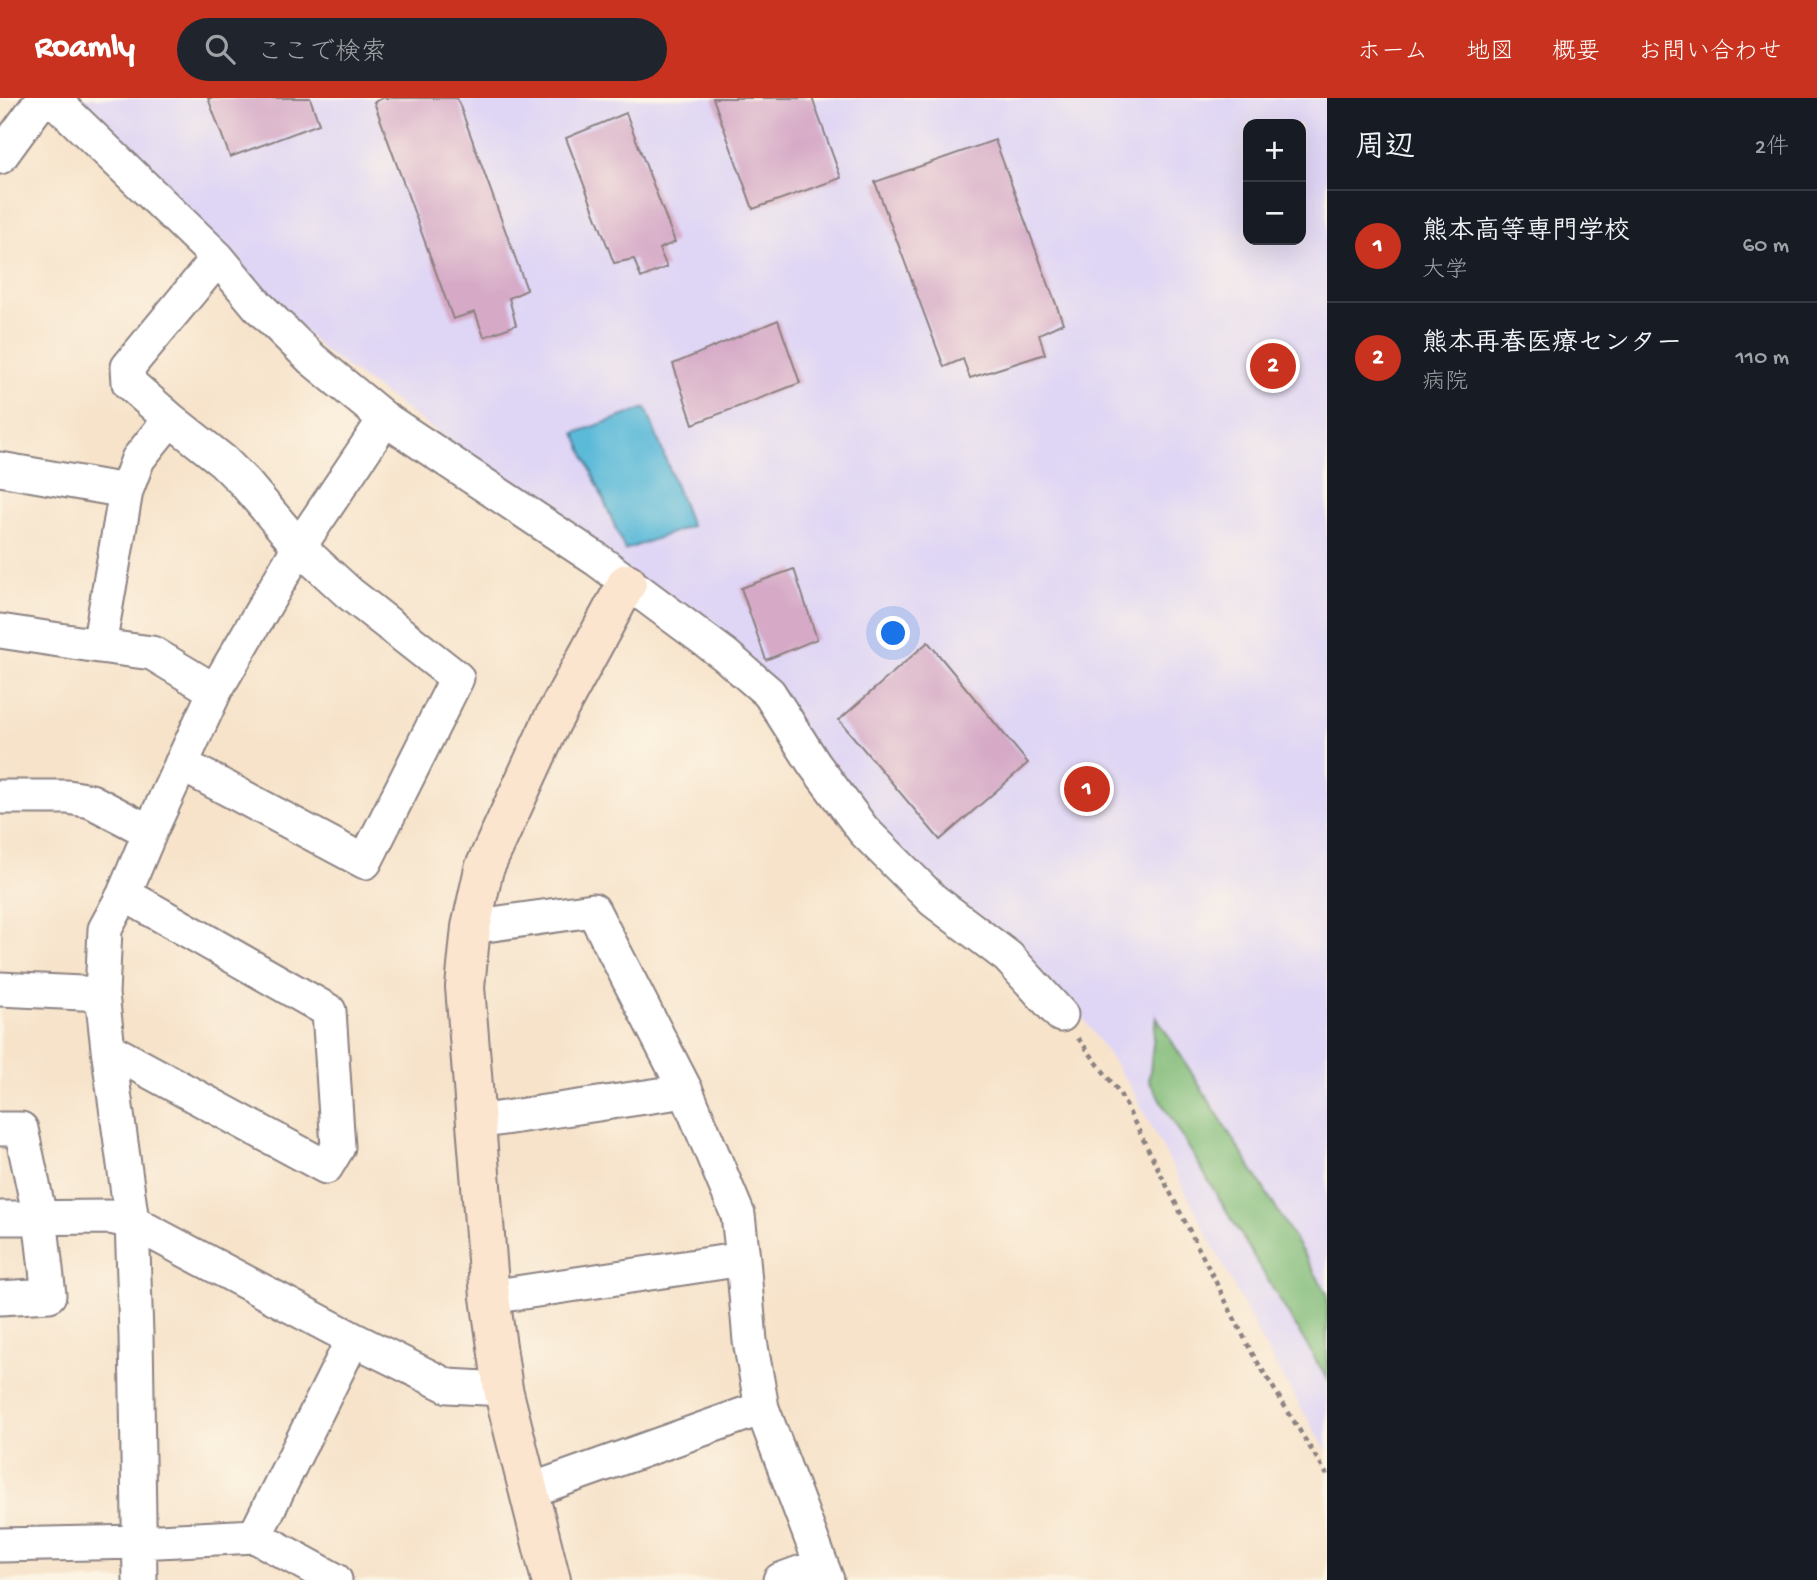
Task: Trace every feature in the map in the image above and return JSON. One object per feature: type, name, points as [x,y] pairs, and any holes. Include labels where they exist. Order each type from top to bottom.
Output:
[{"type":"street","points":[[0,157],[43,98]]},
{"type":"street","points":[[51,98],[218,258],[258,306],[303,350],[384,419],[596,559],[725,654],[769,694],[814,764],[863,831],[933,900],[1008,957],[1061,1014]]},
{"type":"street","points":[[181,764],[365,862],[457,678],[349,593],[299,547],[223,461],[129,383],[128,367],[218,258]]},
{"type":"street","points":[[99,646],[126,491],[138,459],[170,419]]},
{"type":"street","points":[[140,1580],[132,1222],[102,994],[105,929],[124,894],[215,691],[299,547],[384,419]]},
{"type":"street","points":[[0,469],[126,491]]},
{"type":"street","points":[[551,1580],[503,1389],[490,1297],[466,987],[471,927],[484,869],[551,723],[627,583]]},
{"type":"street","points":[[0,631],[152,653],[215,691]]},
{"type":"street","points":[[0,797],[68,797],[91,802],[150,832]]},
{"type":"street","points":[[108,1048],[326,1167],[338,1147],[329,1011],[124,894]]},
{"type":"street","points":[[471,927],[593,910],[686,1091],[738,1214],[750,1341],[762,1408],[824,1572],[780,1580]]},
{"type":"street","points":[[0,989],[102,994]]},
{"type":"street","points":[[477,1122],[686,1091]]},
{"type":"street","points":[[0,1129],[21,1129],[40,1217],[49,1295],[0,1298]]},
{"type":"street","points":[[0,1218],[110,1217],[132,1222],[447,1386],[503,1389]]},
{"type":"street","points":[[490,1297],[743,1259]]},
{"type":"street","points":[[255,1536],[353,1339]]},
{"type":"street","points":[[529,1491],[762,1408]]},
{"type":"street","points":[[0,1545],[255,1536],[287,1568],[335,1580]]},
{"type":"path","points":[[1061,1014],[1119,1092],[1252,1353],[1327,1475]]},
{"type":"shaded area","points":[[74,98],[1327,98],[1327,1451],[1264,1346],[1132,1089],[1079,1012],[1018,949],[939,887],[872,823],[822,756],[603,551],[323,350]]},
{"type":"green space","points":[[1156,1016],[1327,1293],[1327,1379],[1149,1081]]},
{"type":"water","points":[[646,408],[691,526],[625,550],[575,433]]},
{"type":"building","points":[[208,98],[310,98],[319,124],[230,157]]},
{"type":"building","points":[[383,98],[457,98],[527,290],[509,298],[516,325],[484,337],[475,312],[453,319],[374,102]]},
{"type":"building","points":[[713,98],[812,98],[841,178],[753,209]]},
{"type":"building","points":[[626,113],[675,242],[659,249],[667,267],[641,278],[634,259],[614,263],[566,138]]},
{"type":"building","points":[[995,140],[1063,323],[1039,334],[1045,354],[970,378],[963,359],[944,367],[875,182]]},
{"type":"building","points":[[778,320],[800,383],[693,424],[673,364]]},
{"type":"building","points":[[794,569],[817,639],[766,660],[741,588]]},
{"type":"building","points":[[928,642],[1028,763],[940,840],[839,720]]},
{"type":"place","name":"熊本再春医療センター","points":[[1273,366]]},
{"type":"place","name":"熊本高等専門学校","points":[[1087,789]]}]
